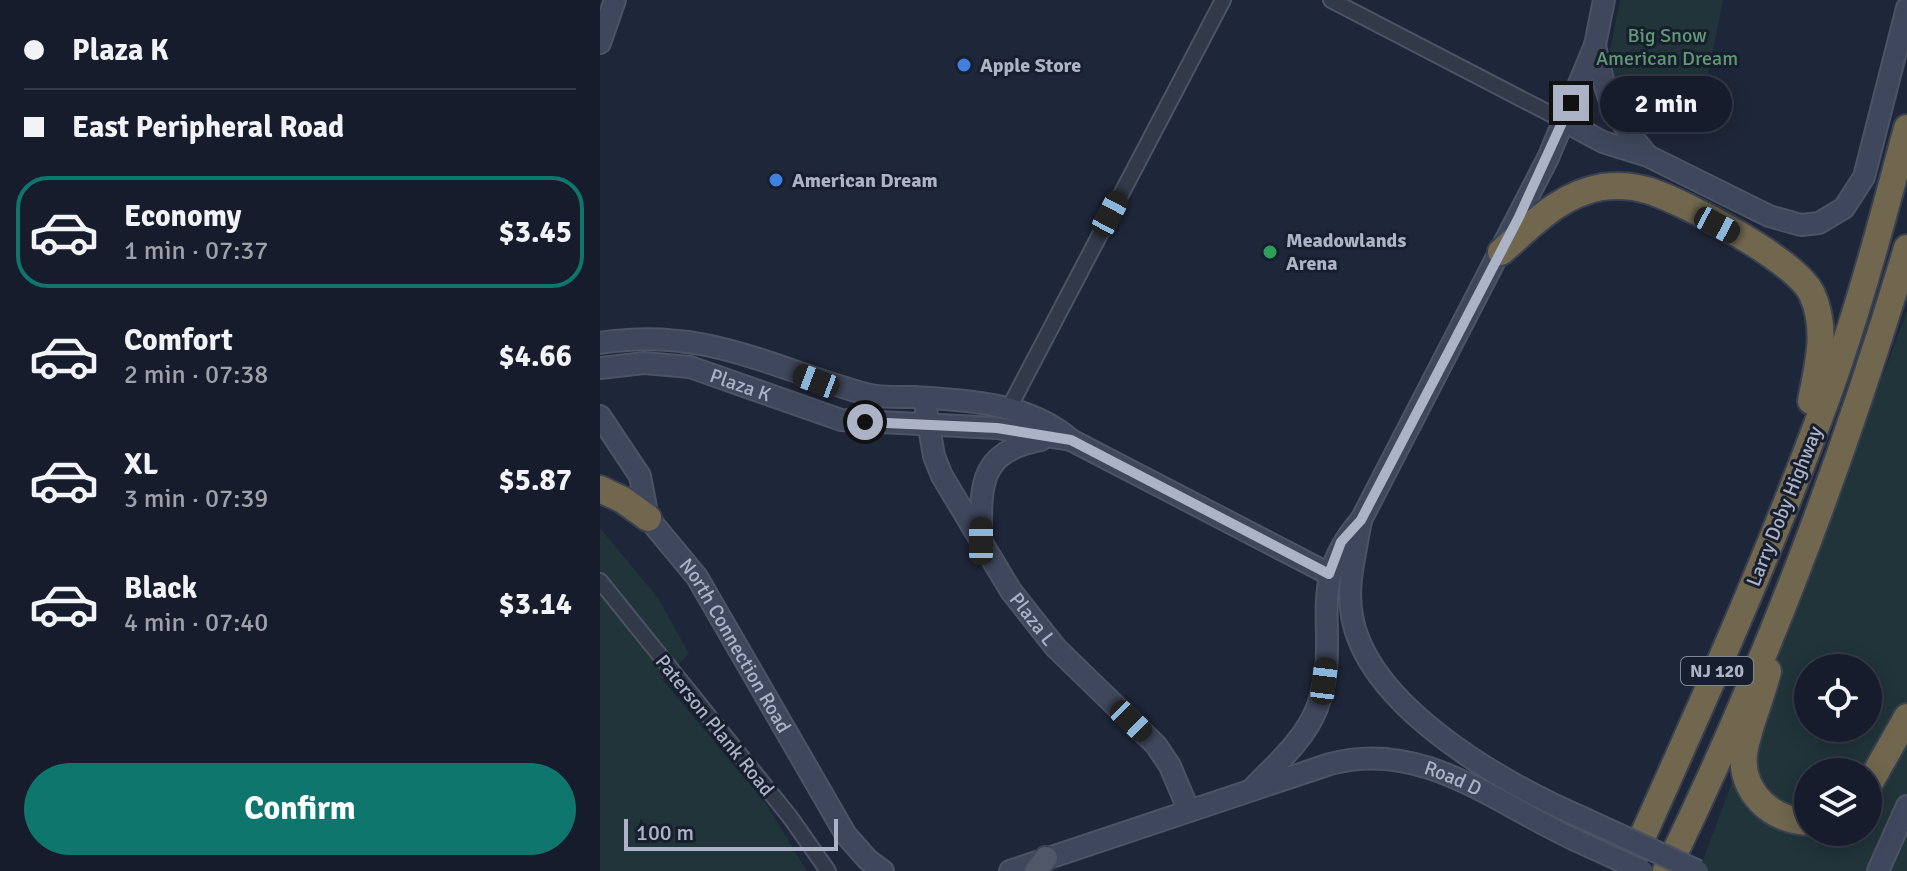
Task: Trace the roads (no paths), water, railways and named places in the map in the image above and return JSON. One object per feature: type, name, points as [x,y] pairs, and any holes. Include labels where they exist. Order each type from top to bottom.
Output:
[{"type":"highway","name":"Larry Doby Highway","points":[[1627,871],[1725,653],[1819,420],[1907,128]]},
{"type":"highway","points":[[1501,252],[1569,197],[1596,189],[1623,187],[1659,195],[1782,261],[1809,289],[1821,331],[1798,467]]},
{"type":"highway","name":"Larry Doby Highway","points":[[1666,871],[1782,608],[1879,339],[1907,248]]},
{"type":"highway","points":[[1879,339],[1907,285]]},
{"type":"highway","points":[[600,489],[623,500],[648,518]]},
{"type":"highway","points":[[1782,608],[1760,708],[1745,749],[1744,767],[1752,791],[1765,807],[1784,818],[1794,820]]},
{"type":"highway","points":[[1882,761],[1907,717]]},
{"type":"highway","points":[[1675,871],[1690,821]]},
{"type":"street","points":[[600,43],[615,0]]},
{"type":"street","points":[[1009,408],[1223,0]]},
{"type":"street","points":[[1331,0],[1603,142],[1648,156],[1787,223],[1814,224],[1832,216],[1850,201],[1864,177],[1907,8]]},
{"type":"street","points":[[1010,871],[1041,865],[1251,790],[1294,746],[1317,708],[1326,664],[1329,574],[1341,542],[1361,520],[1501,252],[1564,121],[1595,45],[1604,0]]},
{"type":"street","points":[[1595,45],[1604,89],[1614,116],[1648,156]]},
{"type":"street","name":"Plaza K","points":[[600,343],[648,338],[695,341],[744,353],[816,381],[869,395],[1009,408],[1057,427],[1071,440],[1329,574]]},
{"type":"street","name":"Plaza K","points":[[600,368],[669,364],[713,374],[841,420],[997,428],[1071,440]]},
{"type":"street","name":"Plaza L","points":[[924,398],[942,476],[1011,591],[1056,648],[1156,745],[1170,766],[1189,811]]},
{"type":"street","name":"North Connection Road","points":[[600,416],[640,476],[648,518],[697,577],[846,835],[868,860],[883,871]]},
{"type":"street","points":[[981,541],[981,491],[990,467],[1004,452],[1020,444],[1049,438]]},
{"type":"street","name":"Road D","points":[[1361,520],[1351,574],[1351,613],[1363,651],[1376,675],[1408,709],[1489,768],[1583,818],[1698,871]]},
{"type":"street","name":"Paterson Plank Road","points":[[600,581],[790,817],[828,871]]},
{"type":"street","name":"Road D","points":[[1251,790],[1348,759],[1395,758],[1447,773],[1573,839],[1643,871]]},
{"type":"street","points":[[1878,871],[1907,806]]},
{"type":"place","name":"Apple Store","points":[[964,65]]},
{"type":"place","name":"American Dream","points":[[776,180]]},
{"type":"place","name":"Meadowlands Arena","points":[[1270,252]]},
{"type":"park label","name":"Big Snow American Dream","points":[[1667,46]]}]
